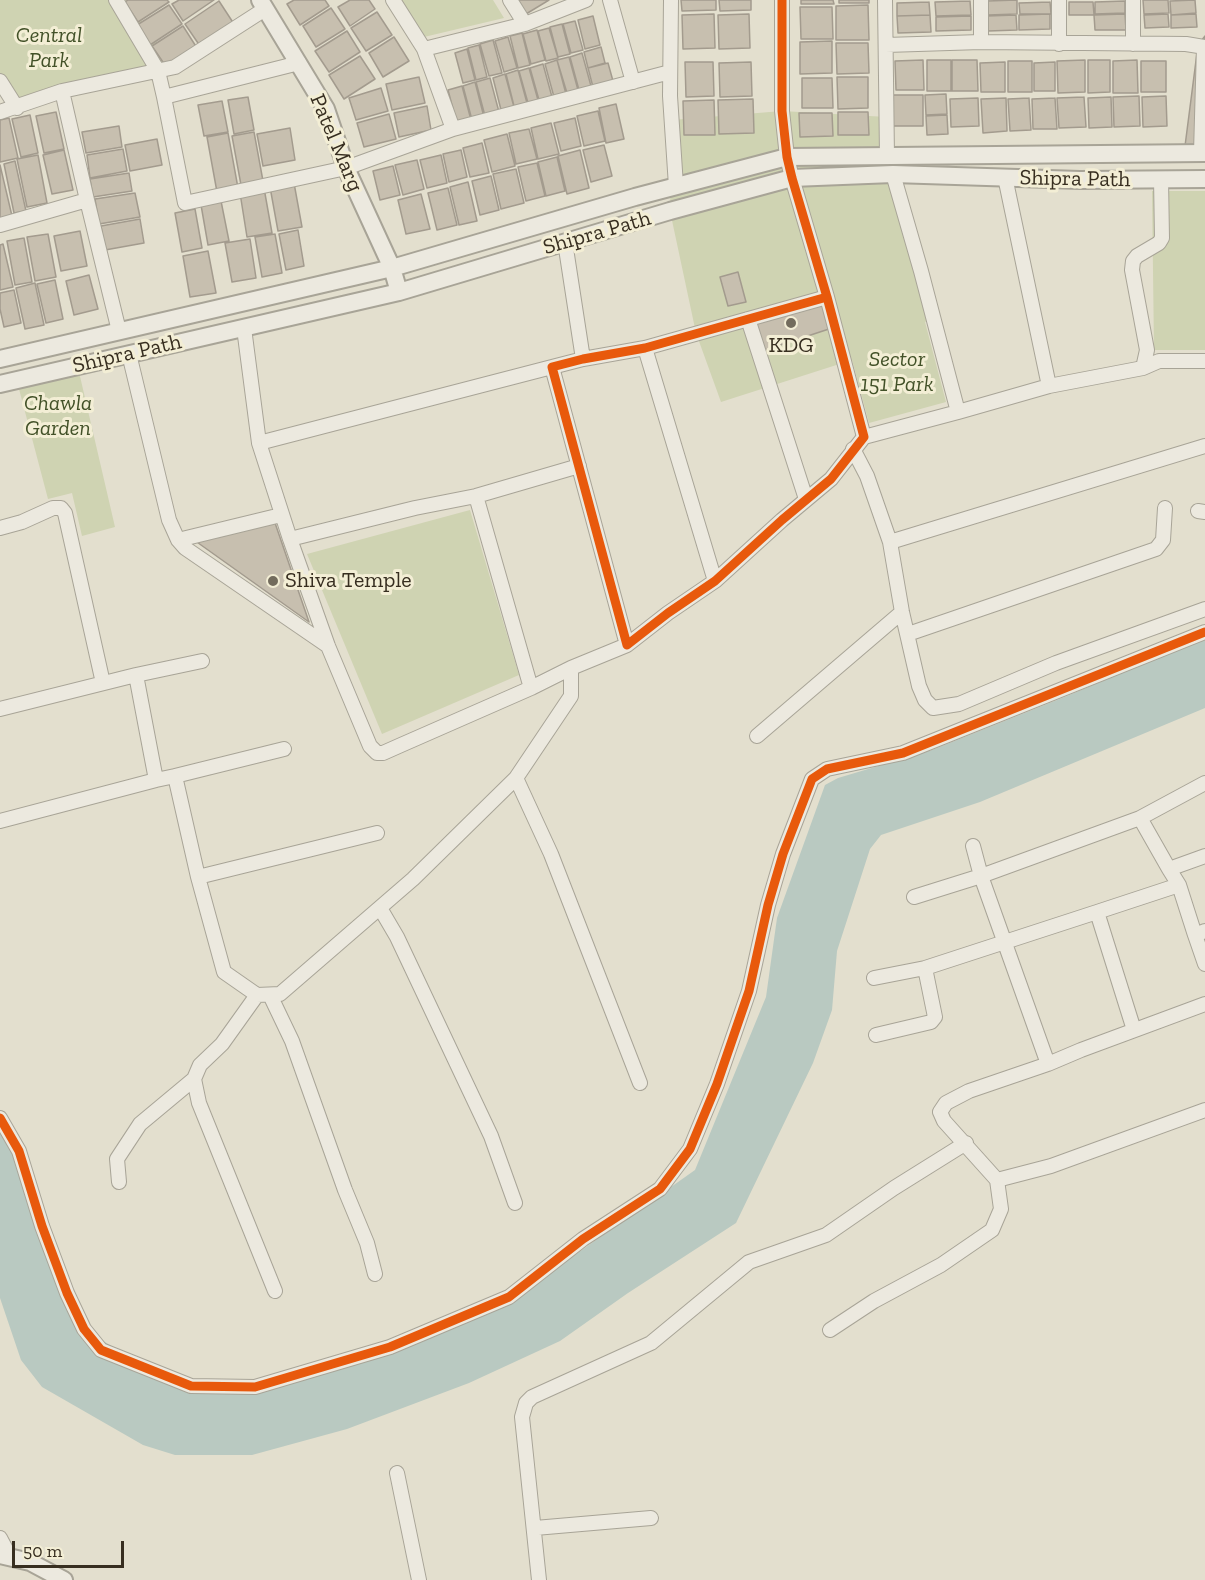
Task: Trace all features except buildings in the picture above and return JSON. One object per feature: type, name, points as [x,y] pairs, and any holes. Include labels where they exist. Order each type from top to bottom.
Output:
[{"type":"street","points":[[116,0],[158,71],[185,203],[346,168],[453,129],[670,72]]},
{"type":"street","points":[[393,0],[424,50],[453,129]]},
{"type":"street","points":[[510,0],[525,24]]},
{"type":"street","points":[[424,50],[525,24],[586,0]]},
{"type":"street","points":[[610,0],[633,82]]},
{"type":"street","points":[[671,0],[670,96],[676,186]]},
{"type":"street","points":[[782,0],[782,111],[787,157],[864,437]]},
{"type":"street","points":[[885,0],[887,156]]},
{"type":"street","points":[[981,0],[981,42]]},
{"type":"street","points":[[1059,0],[1059,44]]},
{"type":"street","points":[[1133,0],[1133,44]]},
{"type":"street","points":[[0,112],[62,91],[175,67],[263,4]]},
{"type":"street","name":"Patel Marg","points":[[263,4],[326,109],[346,168],[392,268],[399,292]]},
{"type":"street","points":[[886,45],[981,42],[1186,44],[1204,47],[1203,153]]},
{"type":"street","points":[[164,97],[298,63]]},
{"type":"street","points":[[0,81],[17,108]]},
{"type":"street","points":[[62,91],[118,331]]},
{"type":"street","name":"Shipra Path","points":[[0,359],[392,268],[676,186],[787,157],[1203,153]]},
{"type":"street","points":[[893,174],[958,412]]},
{"type":"street","name":"Shipra Path","points":[[0,384],[399,292],[792,178],[893,174],[1080,180],[1205,179]]},
{"type":"street","points":[[1005,177],[1049,386]]},
{"type":"street","points":[[1143,368],[1147,350],[1132,270],[1133,261],[1137,256],[1160,243],[1162,238],[1161,180]]},
{"type":"street","points":[[0,225],[87,201]]},
{"type":"street","points":[[565,242],[583,358]]},
{"type":"street","points":[[259,442],[583,358],[645,348],[826,297]]},
{"type":"street","points":[[748,319],[806,500]]},
{"type":"street","points":[[244,328],[259,442],[281,515],[328,646],[370,746],[377,753],[383,753],[627,645],[715,581],[831,480],[864,437],[1049,386],[1143,368],[1159,361],[1205,362]]},
{"type":"street","points":[[645,348],[715,581]]},
{"type":"street","points":[[129,354],[169,519],[178,540],[185,548],[328,646]]},
{"type":"street","points":[[552,367],[627,645]]},
{"type":"street","points":[[890,542],[1205,446]]},
{"type":"street","points":[[853,449],[867,476],[890,542],[902,612],[919,686],[925,699],[933,708],[959,704],[1056,663],[1205,609]]},
{"type":"street","points":[[290,539],[415,508],[476,496],[579,466]]},
{"type":"street","points":[[476,496],[531,688]]},
{"type":"street","points":[[0,528],[22,522],[53,508],[61,508],[65,513],[103,683]]},
{"type":"street","points":[[908,634],[1149,552],[1160,546],[1163,540],[1165,508]]},
{"type":"street","points":[[178,540],[281,515]]},
{"type":"street","points":[[757,736],[902,612]]},
{"type":"street","points":[[0,1118],[19,1151],[42,1226],[68,1293],[84,1329],[101,1350],[191,1386],[255,1387],[390,1347],[509,1297],[583,1239],[660,1189],[690,1149],[717,1084],[749,991],[768,905],[783,854],[812,779],[827,769],[903,753],[1205,632]]},
{"type":"street","points":[[0,709],[202,661]]},
{"type":"street","points":[[119,1182],[117,1159],[140,1124],[194,1079],[200,1065],[222,1044],[263,995],[280,994],[413,879],[516,778],[571,696],[571,668]]},
{"type":"street","points":[[136,675],[156,780]]},
{"type":"street","points":[[0,821],[284,749]]},
{"type":"street","points":[[176,776],[198,877],[224,972],[263,995],[292,1041],[345,1191],[367,1243],[375,1274]]},
{"type":"street","points":[[516,778],[551,854],[640,1083]]},
{"type":"street","points":[[914,897],[981,876],[1140,818],[1158,806],[1205,783]]},
{"type":"street","points":[[1140,818],[1179,885],[1200,933],[1205,964]]},
{"type":"street","points":[[198,877],[377,833]]},
{"type":"street","points":[[973,846],[981,876],[1048,1064]]},
{"type":"street","points":[[1169,869],[1205,856]]},
{"type":"street","points":[[874,978],[926,968],[1179,885]]},
{"type":"street","points":[[380,908],[397,937],[491,1136],[515,1203]]},
{"type":"street","points":[[1097,912],[1134,1030]]},
{"type":"street","points":[[876,1035],[931,1022],[935,1017],[926,968]]},
{"type":"street","points":[[830,1330],[874,1301],[941,1265],[992,1230],[1001,1209],[997,1180],[944,1121],[940,1112],[946,1103],[969,1091],[1048,1064],[1205,1004]]},
{"type":"street","points":[[194,1079],[199,1103],[275,1291]]},
{"type":"street","points":[[997,1180],[1051,1166],[1205,1110]]},
{"type":"street","points":[[539,1580],[522,1417],[526,1403],[532,1397],[651,1343],[749,1262],[826,1235],[894,1188],[966,1143]]},
{"type":"street","points":[[397,1473],[419,1580]]},
{"type":"street","points":[[535,1528],[651,1518]]},
{"type":"street","points":[[0,1538],[5,1556],[30,1562],[64,1580]]},
{"type":"green space","name":"Central Park","points":[[0,0],[127,0],[175,67],[17,108],[0,81]]},
{"type":"green space","points":[[401,0],[493,0],[504,18],[424,37]]},
{"type":"green space","name":"Sector 151 Park","points":[[782,111],[887,117],[887,156],[933,317],[925,322],[946,402],[869,423],[852,360],[721,402],[696,333],[670,211],[672,120]]},
{"type":"green space","points":[[1152,191],[1205,191],[1205,350],[1154,350]]},
{"type":"green space","name":"Chawla Garden","points":[[79,372],[115,527],[82,536],[72,493],[48,499],[19,389]]},
{"type":"green space","points":[[470,510],[519,675],[382,734],[307,554]]},
{"type":"shaded area","points":[[1205,638],[1205,708],[980,802],[881,835],[870,849],[837,951],[832,1010],[813,1063],[736,1223],[628,1293],[560,1341],[469,1383],[347,1429],[252,1455],[175,1455],[143,1445],[42,1387],[21,1360],[0,1298],[0,1110],[5,1117],[82,1328],[175,1385],[259,1386],[295,1377],[531,1286],[695,1170],[766,997],[777,918],[825,785],[838,778],[932,750]]},
{"type":"cycle path","points":[[782,0],[782,111],[787,157],[827,297],[864,437],[831,479],[715,581],[627,645],[552,367],[645,348],[827,297]]},
{"type":"cycle path","points":[[0,1118],[19,1151],[42,1226],[67,1293],[84,1329],[101,1350],[191,1386],[255,1387],[390,1347],[509,1297],[583,1239],[660,1189],[690,1149],[717,1084],[749,991],[768,905],[783,854],[812,779],[827,769],[903,753],[1205,632]]},
{"type":"place","name":"KDG","points":[[791,323]]},
{"type":"place","name":"Shiva Temple","points":[[273,581]]}]
